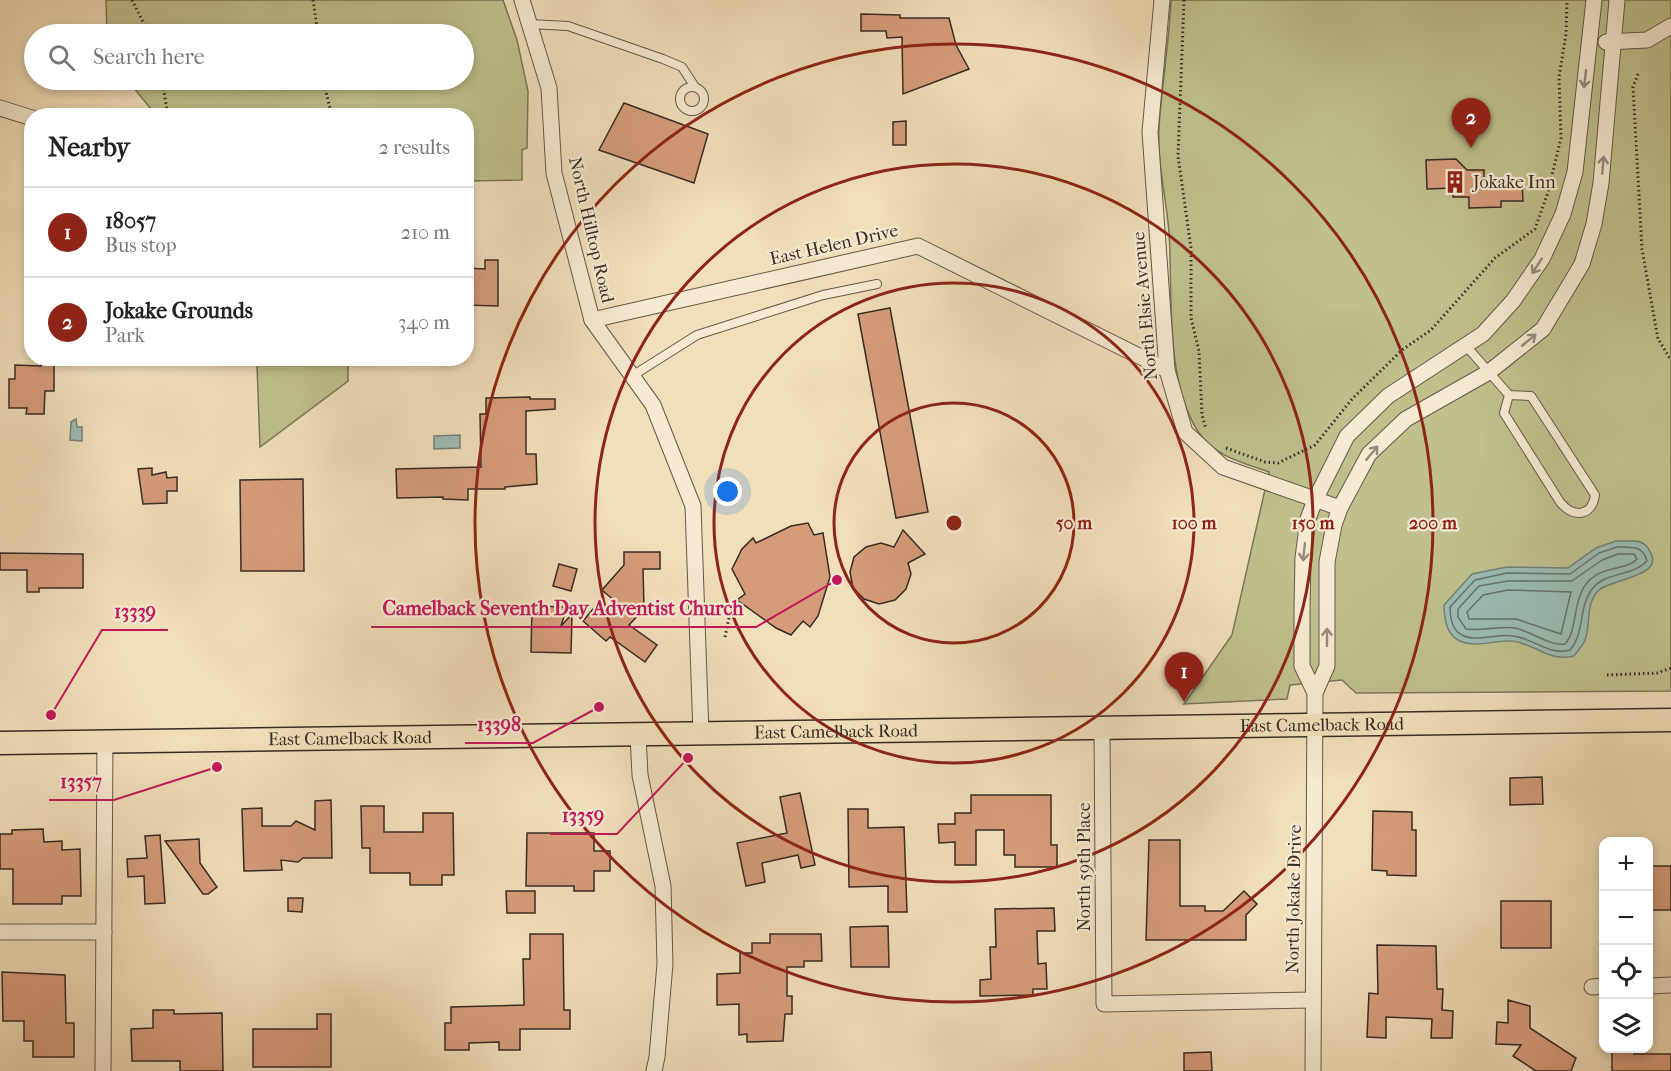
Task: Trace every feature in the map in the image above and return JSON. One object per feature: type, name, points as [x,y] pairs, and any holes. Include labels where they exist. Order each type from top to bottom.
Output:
[{"type":"main road","name":"East Camelback Road","points":[[0,743],[1315,727],[1671,720]]},
{"type":"street","name":"North Hilltop Road","points":[[522,0],[549,88],[554,173],[592,320],[653,405],[693,506],[701,734]]},
{"type":"street","name":"North Elsie Avenue","points":[[1162,0],[1150,132],[1167,370],[1185,432],[1223,467],[1340,508]]},
{"type":"street","points":[[1315,693],[1302,666],[1302,608],[1303,558],[1308,519],[1315,500],[1347,436],[1388,396],[1467,347],[1483,334],[1513,301],[1542,259],[1563,214],[1575,172],[1594,0]]},
{"type":"street","points":[[1315,693],[1327,666],[1327,562],[1340,508],[1369,454],[1406,419],[1489,372],[1543,329],[1582,264],[1594,224],[1601,183],[1617,0]]},
{"type":"street","points":[[1590,40],[1613,42],[1647,40],[1671,26]]},
{"type":"street","points":[[0,108],[24,116]]},
{"type":"street","name":"East Helen Drive","points":[[592,320],[918,246],[1167,370]]},
{"type":"street","name":"North Jokake Drive","points":[[1313,1071],[1315,693]]},
{"type":"street","name":"North 59th Place","points":[[1102,729],[1104,1004],[1312,1000]]},
{"type":"street","points":[[638,735],[640,775],[663,886],[665,964],[654,1071]]},
{"type":"street","points":[[103,1071],[105,741]]},
{"type":"street","points":[[0,932],[104,932]]},
{"type":"street","points":[[1653,986],[1671,985]]},
{"type":"lane","points":[[529,24],[568,26],[663,59],[682,67],[695,87]]},
{"type":"lane","points":[[632,376],[697,334],[823,295],[877,284]]},
{"type":"lane","points":[[1467,347],[1509,395],[1532,396],[1595,495],[1594,504],[1587,511],[1577,514],[1568,511],[1560,502],[1504,413],[1509,395]]},
{"type":"path","points":[[132,0],[144,24]]},
{"type":"path","points":[[313,0],[317,24]]},
{"type":"path","points":[[1184,0],[1184,57],[1179,93],[1181,123],[1179,176],[1191,248],[1191,318],[1199,351],[1202,415],[1204,428],[1211,437]]},
{"type":"path","points":[[1219,444],[1251,458],[1278,463],[1315,445],[1352,399],[1402,350],[1431,330],[1495,258],[1535,229],[1555,166],[1561,138],[1559,77],[1565,40],[1567,0]]},
{"type":"path","points":[[1638,74],[1633,87],[1642,249],[1658,339],[1671,360]]},
{"type":"path","points":[[164,90],[167,108]]},
{"type":"path","points":[[326,90],[330,108]]},
{"type":"path","points":[[725,637],[731,608],[739,602]]},
{"type":"path","points":[[1607,675],[1657,673],[1671,668]]},
{"type":"green space","points":[[106,0],[503,0],[517,40],[528,91],[527,148],[522,150],[522,180],[474,181],[474,108],[150,108],[135,90],[474,90],[474,24],[107,24]]},
{"type":"green space","points":[[1171,0],[1671,0],[1671,691],[1356,693],[1342,680],[1290,685],[1287,699],[1184,704],[1232,635],[1269,472],[1230,458],[1205,441],[1188,412],[1180,388],[1172,336],[1169,232],[1160,166],[1159,140]]},
{"type":"green space","points":[[257,366],[348,366],[348,381],[260,447]]},
{"type":"water","points":[[76,419],[77,427],[82,427],[82,441],[70,440],[71,422]]},
{"type":"water","points":[[460,435],[460,448],[434,449],[434,436]]},
{"type":"water","points":[[1616,541],[1641,542],[1649,550],[1653,559],[1644,572],[1612,583],[1597,592],[1591,604],[1585,640],[1574,656],[1556,657],[1512,641],[1466,643],[1455,638],[1449,630],[1445,621],[1444,605],[1472,574],[1507,567],[1568,568],[1596,548]]},
{"type":"building","points":[[861,14],[900,15],[900,18],[949,18],[956,45],[969,69],[903,94],[902,37],[887,38],[886,31],[861,31]]},
{"type":"building","points":[[624,103],[708,134],[694,183],[599,150]]},
{"type":"building","points":[[906,121],[906,145],[893,145],[893,122]]},
{"type":"building","name":"Jokake Inn","points":[[1456,159],[1467,170],[1484,170],[1484,183],[1522,182],[1523,201],[1501,201],[1501,207],[1469,208],[1469,197],[1453,197],[1453,188],[1427,189],[1426,160]]},
{"type":"building","points":[[485,260],[498,260],[498,306],[474,305],[474,268],[485,269]]},
{"type":"building","points":[[890,308],[928,512],[896,518],[858,314]]},
{"type":"building","points":[[15,365],[54,366],[54,391],[45,391],[44,414],[26,414],[27,408],[9,408],[9,379],[15,379]]},
{"type":"building","points":[[530,397],[530,399],[555,399],[555,409],[526,411],[526,454],[536,454],[537,484],[505,487],[505,489],[468,489],[468,500],[443,499],[443,497],[397,498],[396,469],[481,467],[480,414],[486,414],[486,398]]},
{"type":"building","points":[[152,468],[152,475],[166,472],[167,478],[177,477],[177,491],[167,491],[167,503],[143,504],[138,469]]},
{"type":"building","points":[[303,479],[304,571],[241,571],[240,480]]},
{"type":"building","points":[[808,523],[814,535],[823,533],[830,577],[818,616],[810,627],[803,621],[791,635],[776,628],[737,600],[745,594],[732,569],[742,549],[753,538],[756,543],[791,526]]},
{"type":"building","points":[[903,530],[925,554],[908,563],[911,574],[906,589],[895,600],[879,604],[864,599],[853,588],[850,572],[854,557],[866,547],[881,543],[894,547]]},
{"type":"building","points":[[624,552],[660,552],[660,569],[643,569],[644,609],[629,625],[657,645],[645,662],[610,637],[606,641],[583,621],[593,609],[624,609],[602,590],[624,565]]},
{"type":"building","points":[[0,553],[83,554],[83,588],[39,588],[39,592],[27,592],[27,570],[0,570]]},
{"type":"building","points":[[559,564],[577,569],[571,591],[553,586]]},
{"type":"building","points":[[532,606],[567,607],[561,626],[572,614],[571,653],[531,652]]},
{"type":"building","points":[[1542,777],[1543,804],[1510,805],[1510,778]]},
{"type":"building","points":[[800,793],[815,865],[801,868],[798,855],[762,863],[765,882],[746,886],[737,843],[787,833],[780,797]]},
{"type":"building","points":[[971,795],[1051,795],[1051,845],[1057,845],[1057,867],[1015,867],[1015,855],[1004,855],[1004,830],[976,830],[976,865],[955,865],[955,842],[939,843],[938,824],[955,824],[955,813],[971,813]]},
{"type":"building","points":[[331,800],[332,858],[303,858],[298,862],[281,860],[282,870],[244,871],[242,809],[262,808],[262,826],[291,826],[296,821],[315,830],[315,801]]},
{"type":"building","points":[[361,806],[384,806],[384,832],[423,832],[423,813],[453,813],[454,875],[442,875],[442,885],[410,885],[410,873],[370,873],[370,848],[362,848]]},
{"type":"building","points":[[848,809],[868,809],[868,828],[904,827],[907,912],[888,912],[888,886],[849,887]]},
{"type":"building","points":[[1373,811],[1412,812],[1412,830],[1416,830],[1416,876],[1387,875],[1387,871],[1372,870]]},
{"type":"building","points":[[43,829],[44,842],[62,841],[62,850],[80,849],[81,896],[62,896],[62,904],[13,904],[13,869],[0,869],[0,834],[12,834],[12,830]]},
{"type":"building","points":[[527,833],[594,833],[594,851],[610,851],[610,871],[594,871],[594,891],[574,891],[574,886],[526,886]]},
{"type":"building","points":[[160,835],[165,903],[145,904],[144,876],[128,877],[127,859],[147,858],[145,836]]},
{"type":"building","points":[[199,839],[200,863],[217,887],[208,894],[203,894],[165,841]]},
{"type":"building","points":[[1149,840],[1180,840],[1180,906],[1205,906],[1205,911],[1223,911],[1244,891],[1257,904],[1246,915],[1246,940],[1146,940]]},
{"type":"building","points":[[1653,866],[1671,866],[1671,910],[1653,910]]},
{"type":"building","points":[[506,891],[535,891],[535,913],[507,913]]},
{"type":"building","points":[[288,898],[303,898],[302,912],[288,911]]},
{"type":"building","points":[[1501,901],[1551,901],[1551,948],[1501,948]]},
{"type":"building","points":[[1054,908],[1055,931],[1037,931],[1038,964],[1046,963],[1047,989],[1033,989],[1033,995],[980,996],[980,980],[991,979],[990,947],[996,947],[995,909]]},
{"type":"building","points":[[888,926],[889,967],[851,967],[850,927]]},
{"type":"building","points":[[530,934],[563,934],[564,1010],[570,1010],[570,1029],[520,1029],[520,1050],[499,1050],[499,1042],[469,1043],[469,1050],[445,1050],[445,1023],[451,1023],[451,1007],[524,1005],[523,959],[530,959]]},
{"type":"building","points":[[770,934],[821,934],[822,961],[804,961],[804,967],[787,967],[787,996],[792,996],[792,1014],[785,1014],[783,1041],[747,1042],[747,1034],[739,1035],[739,1004],[717,1005],[717,974],[740,973],[740,953],[752,953],[752,943],[770,943]]},
{"type":"building","points":[[1377,945],[1436,946],[1437,989],[1443,989],[1442,1010],[1453,1011],[1452,1038],[1431,1038],[1432,1019],[1386,1017],[1386,1038],[1367,1037],[1369,993],[1378,994]]},
{"type":"building","points":[[2,972],[65,975],[66,1023],[74,1023],[74,1057],[33,1057],[33,1041],[24,1041],[24,1021],[3,1021]]},
{"type":"building","points":[[1508,1000],[1530,1006],[1530,1028],[1576,1058],[1571,1071],[1536,1071],[1513,1056],[1521,1045],[1496,1044],[1497,1022],[1508,1023]]},
{"type":"building","points":[[153,1010],[174,1010],[174,1014],[222,1013],[223,1071],[180,1071],[180,1061],[132,1061],[131,1029],[153,1028]]},
{"type":"building","points":[[317,1014],[331,1014],[331,1067],[253,1067],[253,1029],[317,1029]]},
{"type":"building","points":[[1211,1052],[1212,1071],[1184,1071],[1184,1053]]},
{"type":"building","points":[[1612,1053],[1671,1054],[1671,1071],[1612,1071]]},
{"type":"place","name":"Jokake Grounds","points":[[1471,148]]},
{"type":"place","name":"Jokake Inn","points":[[1455,182]]},
{"type":"place","name":"Camelback Seventh Day Adventist Church","points":[[837,580]]},
{"type":"place","name":"18057","points":[[1184,702]]},
{"type":"place","name":"13398","points":[[599,707]]},
{"type":"place","name":"13339","points":[[51,715]]},
{"type":"place","name":"13359","points":[[688,758]]},
{"type":"place","name":"13357","points":[[217,767]]}]
